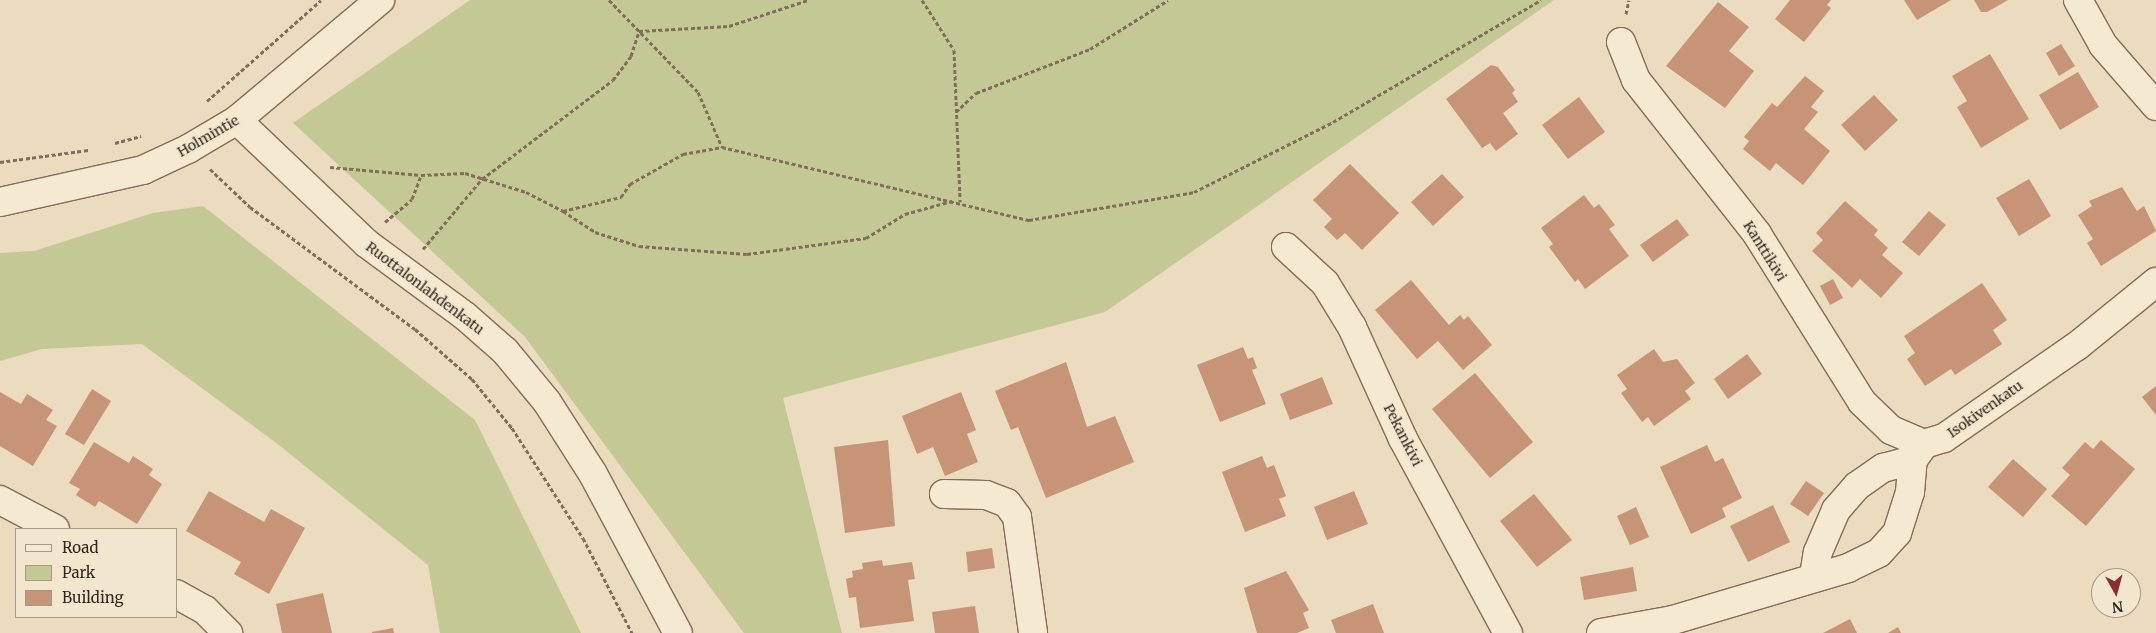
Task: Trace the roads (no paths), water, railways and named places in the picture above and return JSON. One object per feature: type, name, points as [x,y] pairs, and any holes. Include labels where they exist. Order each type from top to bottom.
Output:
[{"type":"street","name":"Holmintie","points":[[0,202],[143,170],[188,149],[237,120],[380,0]]},
{"type":"street","points":[[2078,0],[2103,45],[2156,106]]},
{"type":"street","name":"Kanttikivi","points":[[1621,42],[1636,80],[1757,234],[1862,402],[1891,430],[1918,452]]},
{"type":"street","name":"Ruottalonlahdenkatu","points":[[237,120],[366,243],[505,351],[547,402],[629,536],[678,633]]},
{"type":"street","name":"Pekankivi","points":[[1286,247],[1325,283],[1352,327],[1404,439],[1508,633]]},
{"type":"street","name":"Isokivenkatu","points":[[1814,576],[1818,552],[1836,510],[1858,486],[1883,468],[1944,438],[2077,346],[2156,282]]},
{"type":"street","points":[[1601,633],[1673,620],[1863,560],[1879,552],[1897,533],[1910,492],[1918,452]]},
{"type":"street","points":[[944,494],[986,494],[1007,503],[1017,517],[1033,633]]},
{"type":"street","points":[[0,500],[53,528]]},
{"type":"street","points":[[178,595],[205,610],[228,633]]}]
